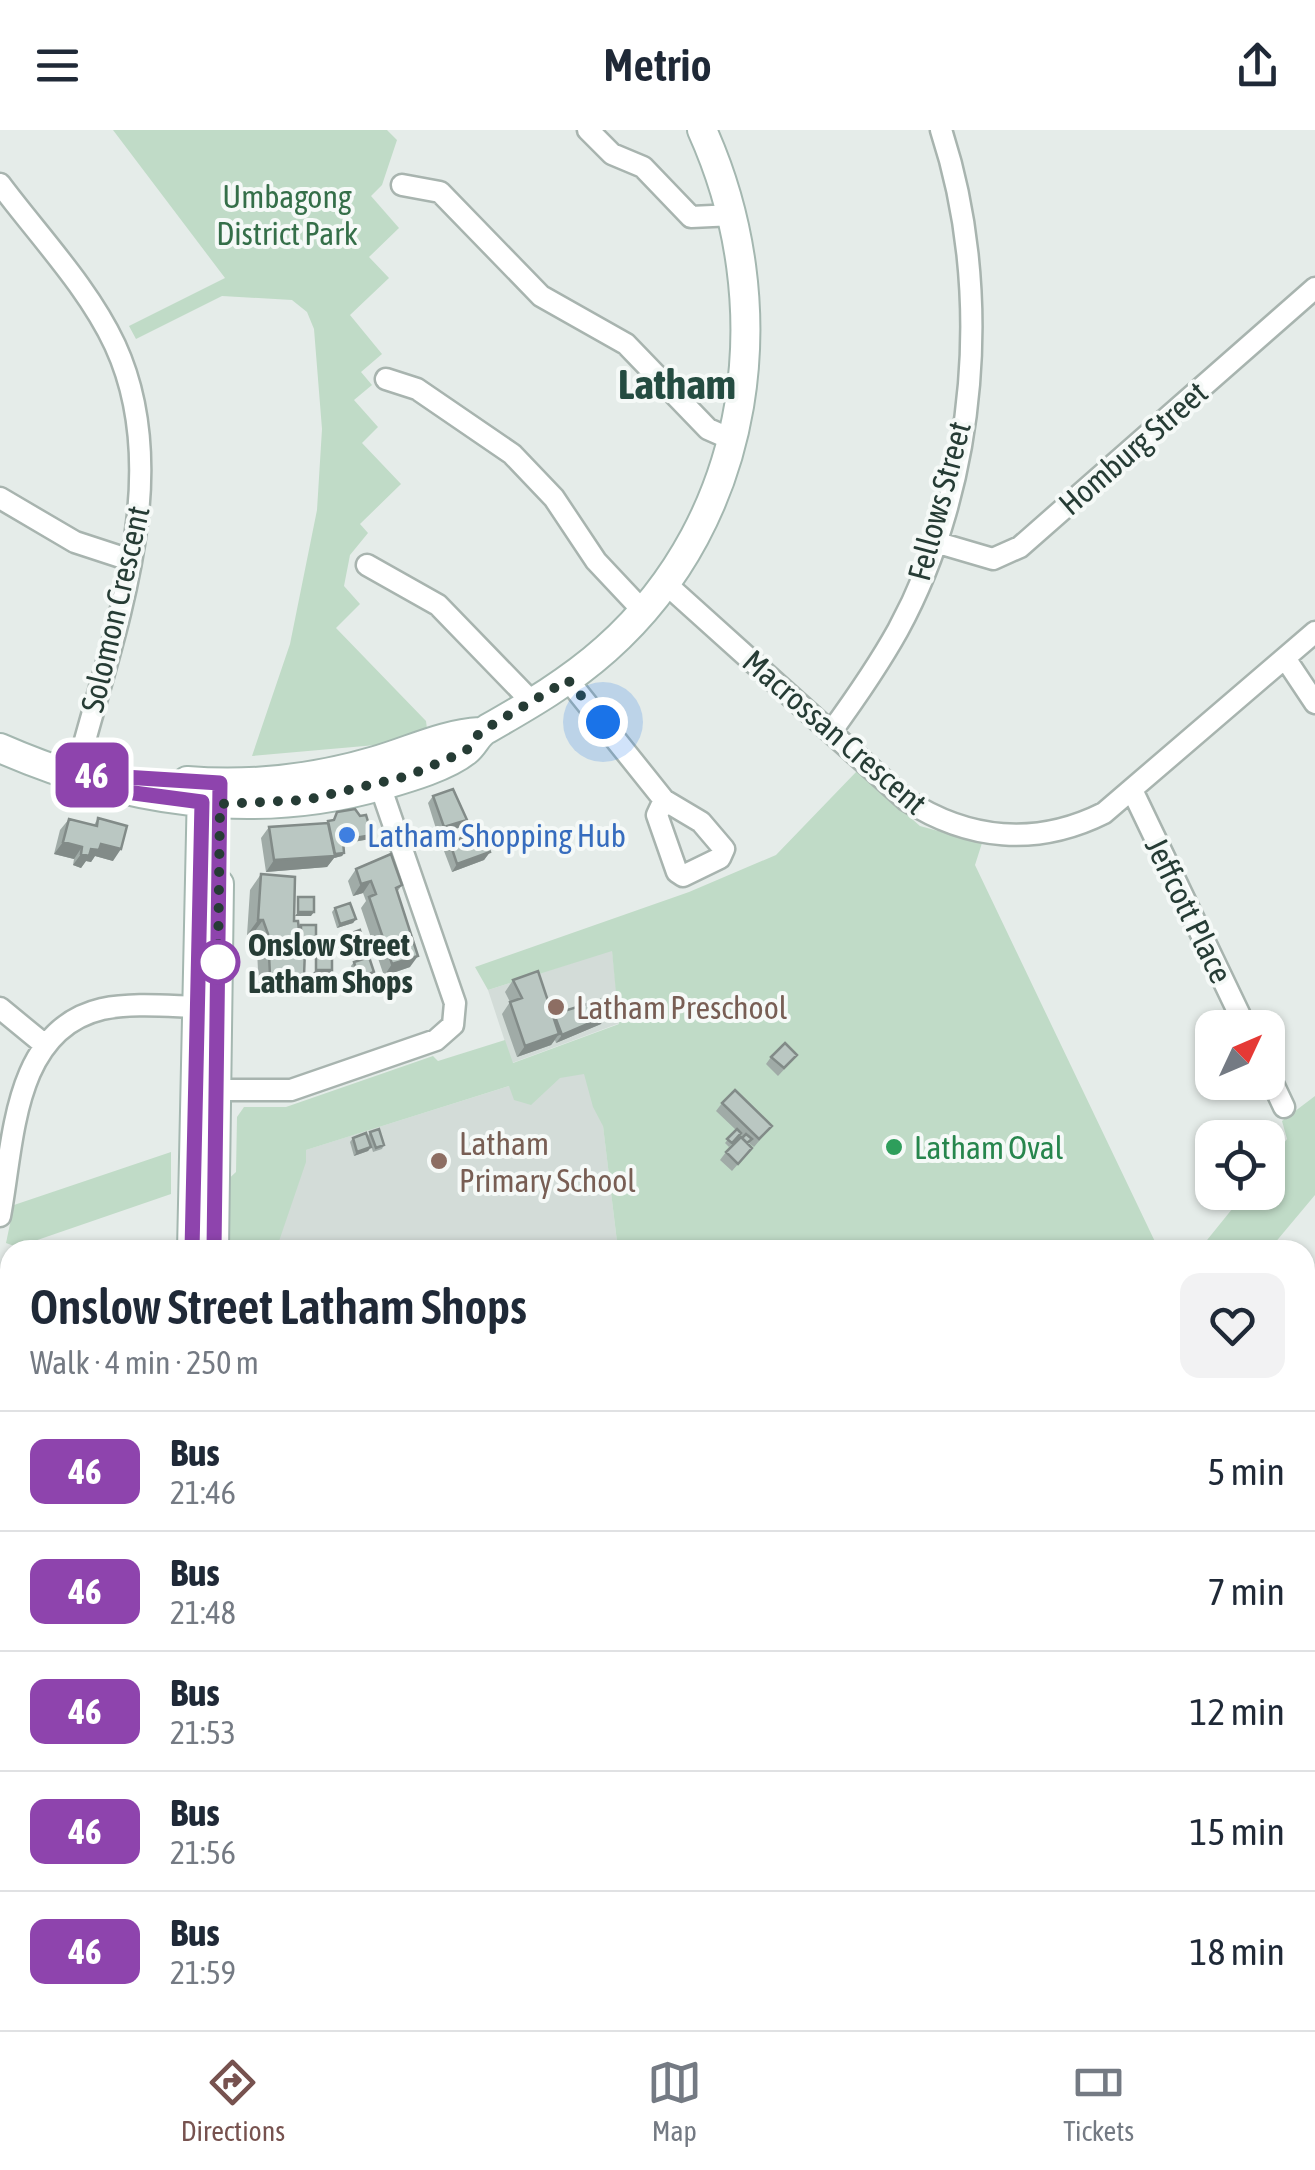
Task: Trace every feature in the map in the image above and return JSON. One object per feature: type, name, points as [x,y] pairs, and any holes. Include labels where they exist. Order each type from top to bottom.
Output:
[{"type":"street","points":[[588,130],[612,154],[643,167],[692,217],[734,215]]},
{"type":"street","points":[[0,748],[76,774],[211,793],[254,783],[376,774],[458,733],[480,732],[568,680],[643,611],[665,583],[703,520],[732,440],[746,375],[748,322],[734,215],[702,130]]},
{"type":"street","name":"Fellows Street","points":[[831,732],[899,627],[935,542],[959,455],[970,367],[970,275],[957,190],[941,130]]},
{"type":"street","name":"Solomon Crescent","points":[[0,184],[93,308],[115,344],[133,394],[141,438],[142,493],[130,560],[76,774]]},
{"type":"street","points":[[402,185],[440,192],[541,296],[626,344],[708,430],[732,440]]},
{"type":"street","name":"Homburg Street","points":[[935,542],[993,559],[1020,547],[1315,288]]},
{"type":"street","points":[[386,380],[418,388],[512,454],[554,498],[596,562],[643,611]]},
{"type":"street","points":[[0,498],[49,530],[130,560]]},
{"type":"street","points":[[367,565],[438,605],[533,703]]},
{"type":"street","name":"Macrossan Crescent","points":[[665,583],[931,816],[998,836],[1034,836],[1070,828],[1104,813],[1315,632]]},
{"type":"street","points":[[1285,658],[1315,703]]},
{"type":"street","points":[[568,680],[664,800]]},
{"type":"street","points":[[205,1090],[291,1090],[436,1040],[453,1025],[455,1003],[376,774]]},
{"type":"street","name":"Jeffcott Place","points":[[1133,792],[1237,1010]]},
{"type":"street","points":[[193,1240],[205,1090],[211,793]]},
{"type":"street","points":[[0,1216],[25,1081],[45,1045],[66,1025],[102,1009],[207,1007]]},
{"type":"street","points":[[0,1008],[45,1045]]},
{"type":"street","points":[[205,1090],[213,1240]]},
{"type":"street","points":[[1281,1100],[1284,1107]]},
{"type":"shaded area","name":"Latham Preschool","points":[[612,950],[620,1023],[512,1063],[488,990]]},
{"type":"shaded area","name":"Latham Primary School","points":[[595,1059],[617,1240],[234,1240],[236,1172]]},
{"type":"green space","name":"Umbagong District Park","points":[[113,130],[387,130],[397,140],[382,185],[371,196],[399,228],[369,257],[389,278],[350,315],[382,354],[361,372],[372,385],[354,400],[378,427],[362,443],[401,484],[360,524],[368,533],[350,555],[344,586],[360,604],[336,628],[426,721],[427,729],[376,745],[252,756],[290,644],[317,510],[322,429],[314,329],[307,312],[292,300],[222,296],[136,339],[129,326],[225,278]]},
{"type":"green space","points":[[857,771],[920,826],[982,843],[975,865],[1154,1240],[617,1240],[603,1126],[584,1074],[560,1078],[531,1105],[514,1100],[509,1086],[306,1150],[306,1162],[279,1240],[222,1240],[222,1185],[236,1172],[237,1117],[244,1107],[286,1107],[433,1056],[438,1061],[505,1040],[513,1063],[619,1024],[612,951],[488,990],[475,967],[689,892],[776,855]]},
{"type":"green space","points":[[1315,1096],[1315,1195],[1277,1240],[1207,1240],[1231,1210],[1285,1210],[1287,1139],[1283,1120]]},
{"type":"green space","points":[[171,1152],[171,1194],[37,1240],[7,1240],[14,1205]]},
{"type":"building","points":[[453,789],[467,820],[444,827],[433,796]]},
{"type":"building","name":"Latham Shopping Hub","points":[[355,809],[360,816],[366,815],[372,835],[343,840],[344,853],[335,854],[328,821],[334,820],[337,812]]},
{"type":"building","points":[[98,818],[127,826],[121,849],[101,844],[99,850],[91,849],[89,856],[81,854],[82,847],[63,842],[69,819],[97,826]]},
{"type":"building","points":[[328,823],[335,856],[274,860],[269,827]]},
{"type":"building","points":[[482,829],[490,852],[457,864],[450,843]]},
{"type":"building","points":[[391,854],[402,885],[396,888],[418,956],[392,964],[369,897],[376,894],[371,881],[361,884],[356,869]]},
{"type":"building","points":[[261,874],[295,877],[294,921],[298,921],[301,950],[305,950],[304,976],[270,975],[268,934],[263,920],[258,920]]},
{"type":"building","points":[[298,897],[314,897],[314,912],[298,912]]},
{"type":"building","points":[[350,903],[356,919],[340,924],[335,908]]},
{"type":"building","points":[[301,925],[316,925],[316,941],[301,941]]},
{"type":"building","points":[[360,930],[365,946],[350,951],[344,936]]},
{"type":"building","points":[[316,954],[332,954],[332,970],[316,970]]},
{"type":"building","points":[[369,957],[374,972],[359,978],[354,962]]},
{"type":"building","points":[[538,971],[559,1034],[525,1046],[510,1002],[522,998],[513,980]]},
{"type":"building","points":[[319,980],[335,980],[335,988],[319,988]]},
{"type":"building","points":[[600,1000],[606,1016],[562,1035],[554,1014]]},
{"type":"building","points":[[785,1043],[797,1055],[784,1068],[771,1057]]},
{"type":"building","points":[[735,1090],[772,1126],[759,1139],[722,1103]]},
{"type":"building","points":[[379,1129],[384,1145],[376,1148],[370,1132]]},
{"type":"building","points":[[737,1129],[741,1133],[732,1143],[727,1139]]},
{"type":"building","points":[[366,1133],[371,1147],[357,1152],[353,1138]]},
{"type":"building","points":[[741,1137],[752,1148],[738,1164],[726,1152]]},
{"type":"bus line","name":"46","points":[[192,1240],[202,802],[111,790],[76,774],[220,783],[214,1240]]},
{"type":"place","name":"Latham Shopping Hub","points":[[347,835]]},
{"type":"place","name":"Onslow Street Latham Shops","points":[[218,962]]},
{"type":"place","name":"Latham Preschool","points":[[556,1007]]},
{"type":"place","name":"Latham Oval","points":[[894,1147]]},
{"type":"place","name":"Latham Primary School","points":[[439,1161]]},
{"type":"district","name":"Latham","points":[[677,384]]},
{"type":"route","points":[[218,962],[220,804],[306,800],[380,786],[466,751],[480,732],[568,680],[603,722]]}]
